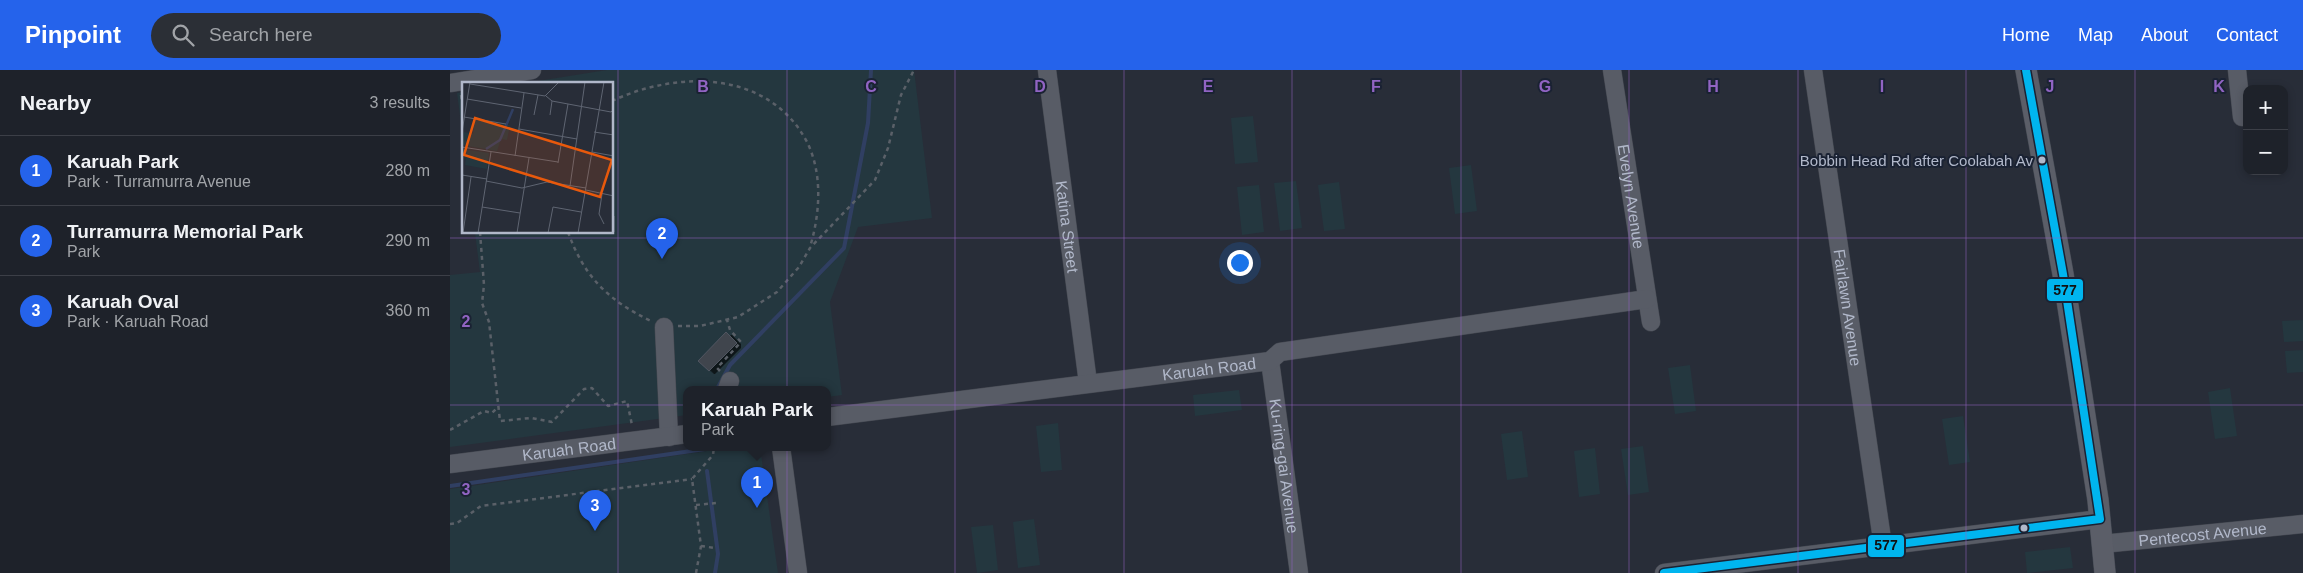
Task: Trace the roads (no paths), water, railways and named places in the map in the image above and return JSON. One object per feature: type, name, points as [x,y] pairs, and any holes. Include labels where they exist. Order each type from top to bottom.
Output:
[{"type":"main road","points":[[2026,70],[2063,274],[2100,519],[2105,573]]},
{"type":"street","points":[[450,83],[532,70]]},
{"type":"street","name":"Katina Street","points":[[1046,70],[1088,384]]},
{"type":"street","name":"Evelyn Avenue","points":[[1612,70],[1650,322]]},
{"type":"street","name":"Fairlawn Avenue","points":[[1813,70],[1883,546]]},
{"type":"street","points":[[2237,70],[2242,117]]},
{"type":"street","name":"Karuah Road","points":[[831,416],[1270,360],[1280,352],[1647,299]]},
{"type":"street","points":[[664,327],[669,437]]},
{"type":"street","name":"Ku-ring-gai Avenue","points":[[1270,360],[1299,573]]},
{"type":"street","name":"Karuah Road","points":[[450,464],[683,435]]},
{"type":"street","points":[[782,451],[798,573]]},
{"type":"street","points":[[1664,573],[2100,519]]},
{"type":"street","name":"Pentecost Avenue","points":[[2102,544],[2303,524]]},
{"type":"waterway","points":[[719,386],[730,365],[844,248],[868,123],[871,70]]},
{"type":"waterway","points":[[450,486],[691,451]]},
{"type":"waterway","points":[[707,471],[718,554],[715,573]]},
{"type":"place","name":"Bobbin Head Rd after Coolabah Av","points":[[2042,160]]},
{"type":"place","name":"Turramurra Memorial Park","points":[[662,259]]},
{"type":"place","name":"Karuah Park","points":[[757,508]]},
{"type":"place","name":"Karuah Oval","points":[[595,531]]}]
